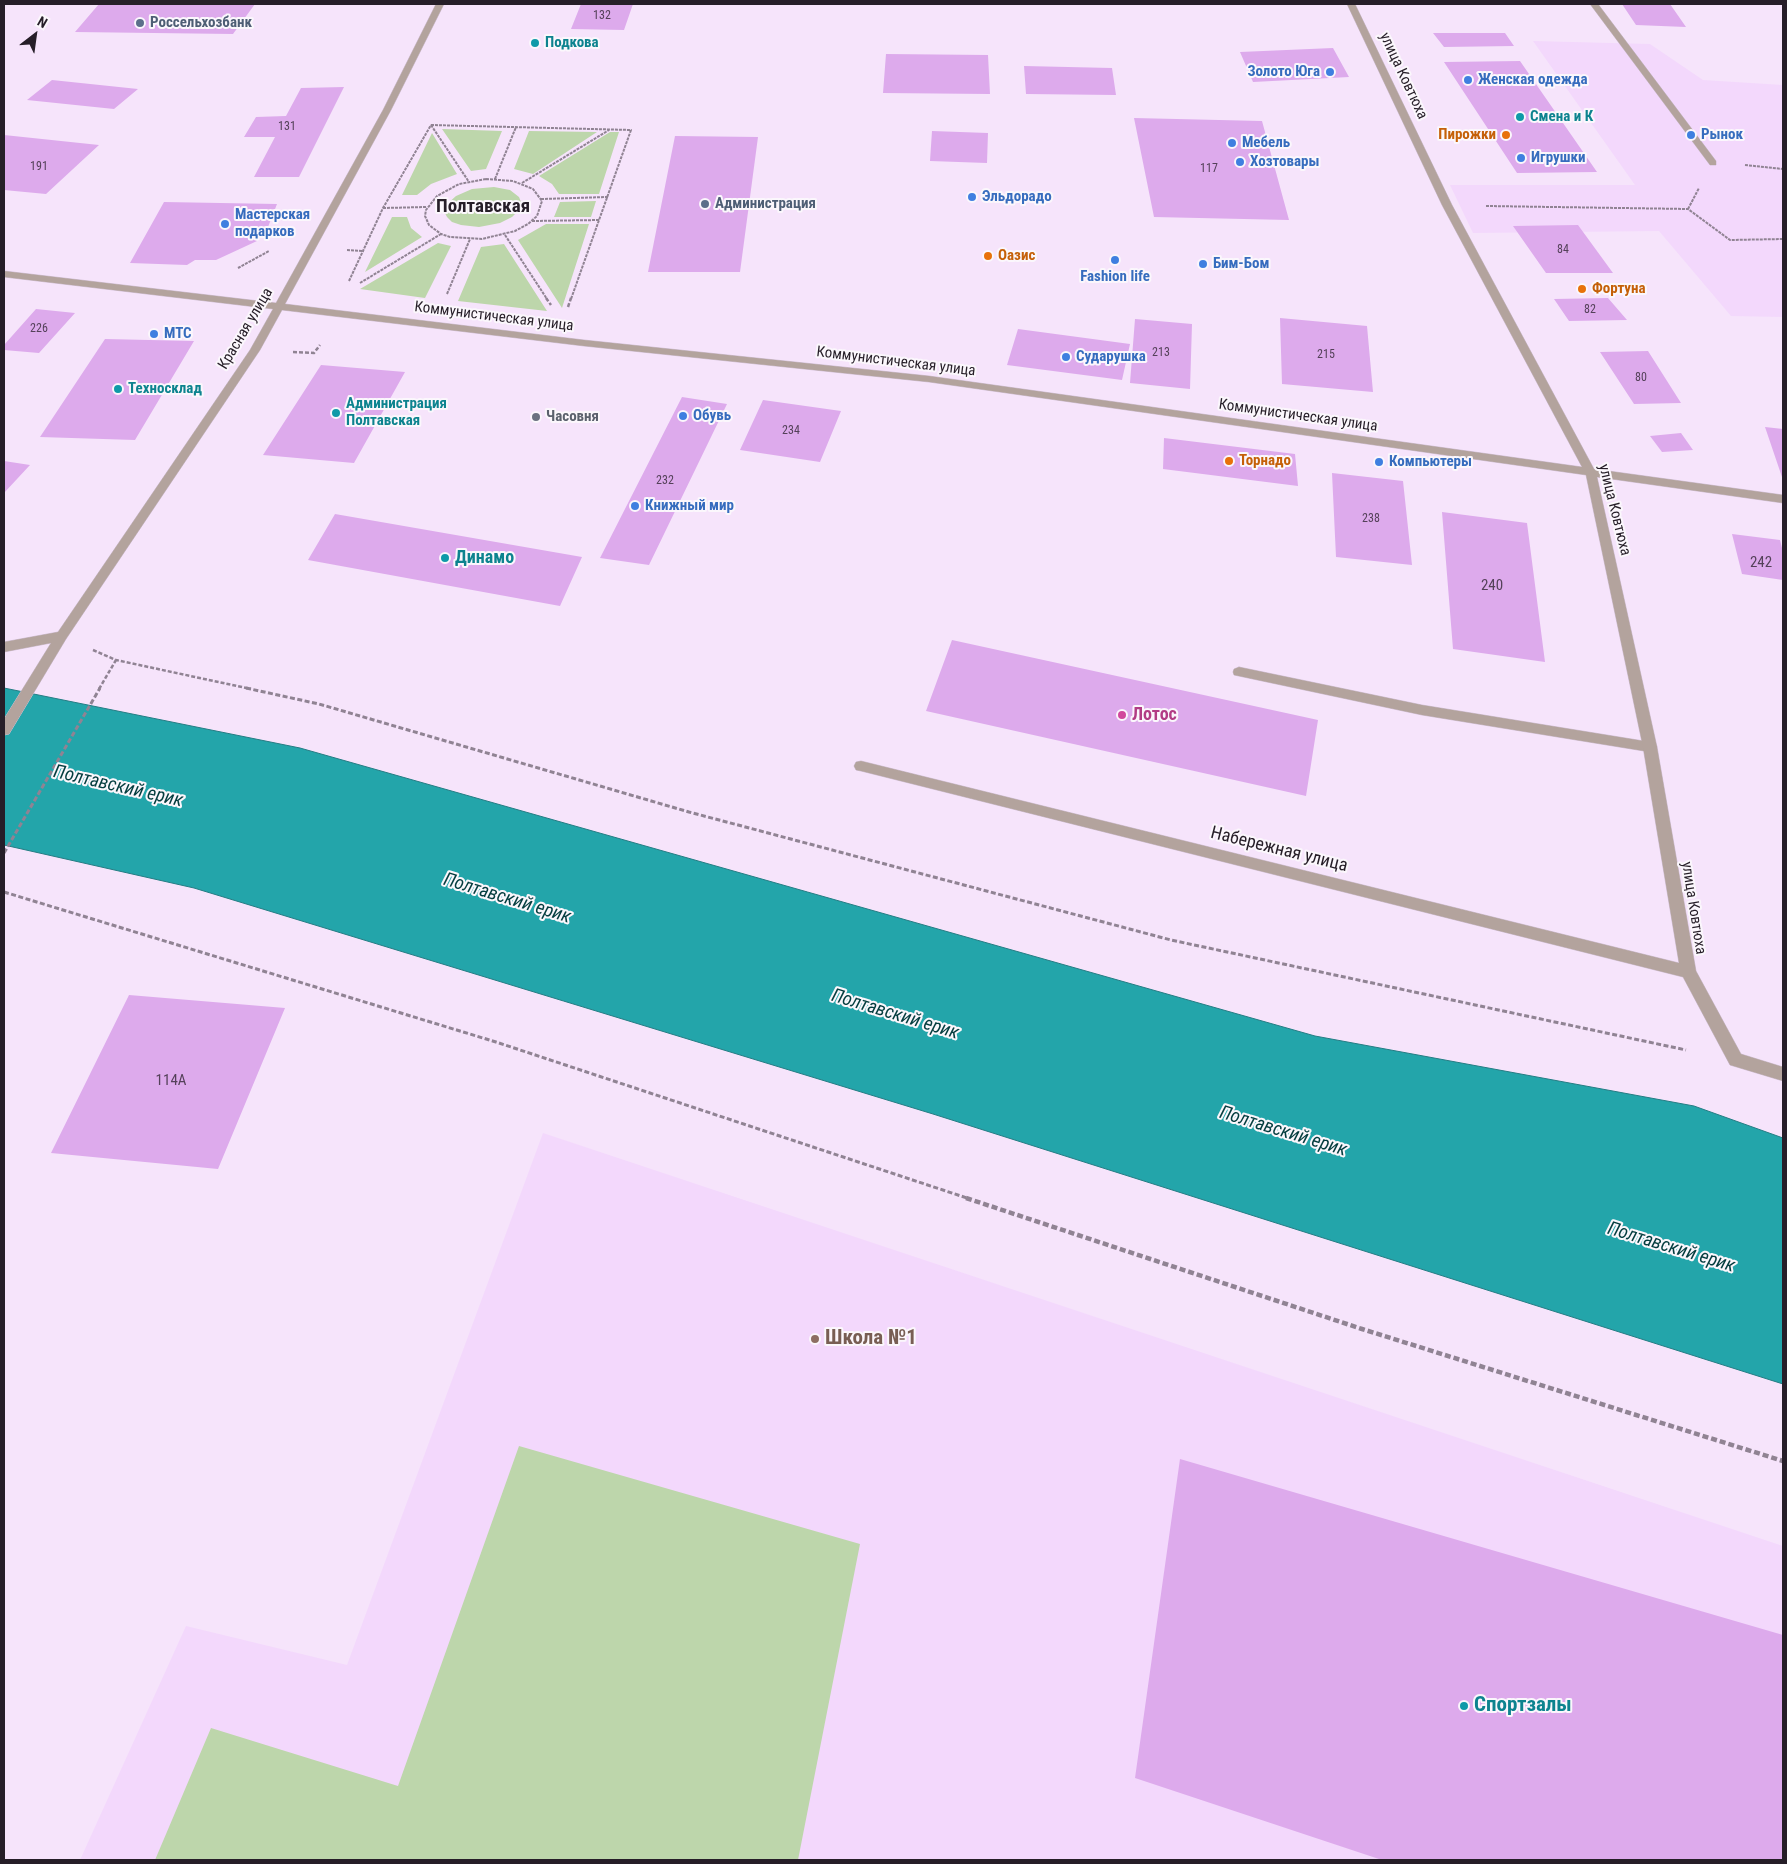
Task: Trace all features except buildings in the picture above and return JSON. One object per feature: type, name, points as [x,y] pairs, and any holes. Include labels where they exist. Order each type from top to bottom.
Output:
[{"type":"street","name":"Красная улица","points":[[4,730],[62,636],[255,350],[387,110],[440,4]]},
{"type":"street","name":"улица Ковтюха","points":[[1351,4],[1447,205],[1591,473],[1650,747],[1688,972],[1736,1060]]},
{"type":"street","points":[[1594,4],[1713,162]]},
{"type":"street","name":"Коммунистическая улица","points":[[4,274],[584,343],[929,379],[1783,499]]},
{"type":"street","points":[[4,648],[62,636]]},
{"type":"street","points":[[1239,672],[1422,710],[1650,747]]},
{"type":"street","name":"Набережная улица","points":[[861,766],[1688,972]]},
{"type":"street","points":[[1736,1060],[1783,1074]]},
{"type":"path","points":[[431,125],[631,130],[566,313]]},
{"type":"path","points":[[431,125],[469,182]]},
{"type":"path","points":[[346,285],[364,251],[382,208],[431,125]]},
{"type":"path","points":[[495,179],[516,127]]},
{"type":"path","points":[[522,184],[610,129]]},
{"type":"path","points":[[495,179],[522,184],[533,189],[541,199],[540,210],[531,222],[504,235],[470,239],[441,234],[429,225],[425,216],[427,207],[440,193],[469,182],[495,179]]},
{"type":"path","points":[[541,199],[608,197]]},
{"type":"path","points":[[1447,205],[1688,209],[1730,240],[1783,239]]},
{"type":"path","points":[[382,208],[427,207]]},
{"type":"path","points":[[531,222],[600,220]]},
{"type":"path","points":[[359,283],[441,234]]},
{"type":"path","points":[[504,235],[552,306]]},
{"type":"path","points":[[446,297],[470,239]]},
{"type":"path","points":[[62,636],[116,660],[319,704],[689,812],[1171,940],[1736,1060]]},
{"type":"path","points":[[4,853],[116,660]]},
{"type":"path","points":[[4,892],[496,1042],[1354,1326],[1783,1461]]},
{"type":"shaded area","name":"Рынок","points":[[1533,41],[1650,44],[1703,80],[1783,85],[1783,317],[1731,316],[1659,231],[1473,233],[1450,185],[1635,185]]},
{"type":"shaded area","points":[[442,129],[502,131],[486,169],[471,171]]},
{"type":"shaded area","points":[[529,131],[597,132],[533,174],[514,169]]},
{"type":"shaded area","points":[[610,132],[619,132],[599,194],[559,194],[552,184],[539,176]]},
{"type":"shaded area","points":[[432,133],[457,174],[431,184],[417,195],[402,195]]},
{"type":"shaded area","points":[[494,187],[510,190],[519,197],[521,208],[512,217],[500,223],[479,227],[461,225],[452,222],[447,217],[444,211],[446,205],[456,196],[472,189]]},
{"type":"shaded area","points":[[596,201],[591,217],[554,217],[560,202]]},
{"type":"shaded area","points":[[392,217],[407,217],[411,228],[422,237],[365,272]]},
{"type":"shaded area","points":[[546,224],[589,224],[562,308],[518,240]]},
{"type":"shaded area","points":[[438,243],[451,246],[425,298],[360,289]]},
{"type":"shaded area","points":[[504,244],[547,311],[458,301],[481,247]]},
{"type":"shaded area","name":"Школа №1","points":[[543,1133],[1783,1546],[1783,1860],[80,1860],[186,1626],[347,1665]]},
{"type":"shaded area","points":[[519,1446],[860,1544],[798,1860],[155,1860],[211,1728],[398,1786]]},
{"type":"water","name":"Полтавский ерик","points":[[4,688],[300,748],[1315,1036],[1694,1106],[1783,1138],[1783,1384],[933,1114],[194,888],[4,845]]},
{"type":"place","name":"Россельхозбанк","points":[[140,23]]},
{"type":"place","name":"Подкова","points":[[535,43]]},
{"type":"place","name":"Золото Юга","points":[[1330,72]]},
{"type":"place","name":"Женская одежда","points":[[1468,80]]},
{"type":"place","name":"Смена и К","points":[[1520,117]]},
{"type":"place","name":"Пирожки","points":[[1506,135]]},
{"type":"place","name":"Рынок","points":[[1691,135]]},
{"type":"place","name":"Мебель","points":[[1232,143]]},
{"type":"place","name":"Игрушки","points":[[1521,158]]},
{"type":"place","name":"Хозтовары","points":[[1240,162]]},
{"type":"place","name":"Эльдорадо","points":[[972,197]]},
{"type":"place","name":"Администрация","points":[[705,204]]},
{"type":"place","name":"Мастерская подарков","points":[[225,224]]},
{"type":"place","name":"Оазис","points":[[988,256]]},
{"type":"place","name":"Fashion life","points":[[1115,260]]},
{"type":"place","name":"Бим-Бом","points":[[1203,264]]},
{"type":"place","name":"Фортуна","points":[[1582,289]]},
{"type":"place","name":"МТС","points":[[154,334]]},
{"type":"place","name":"Сударушка","points":[[1066,357]]},
{"type":"place","name":"Техносклад","points":[[118,389]]},
{"type":"place","name":"Администрация Полтавская","points":[[336,413]]},
{"type":"place","name":"Обувь","points":[[683,416]]},
{"type":"place","name":"Часовня","points":[[536,417]]},
{"type":"place","name":"Торнадо","points":[[1229,461]]},
{"type":"place","name":"Компьютеры","points":[[1379,462]]},
{"type":"place","name":"Книжный мир","points":[[635,506]]},
{"type":"place","name":"Динамо","points":[[445,558]]},
{"type":"place","name":"Лотос","points":[[1122,715]]},
{"type":"place","name":"Школа №1","points":[[815,1339]]},
{"type":"place","name":"Спортзалы","points":[[1464,1706]]},
{"type":"district","name":"Полтавская","points":[[483,207]]}]
